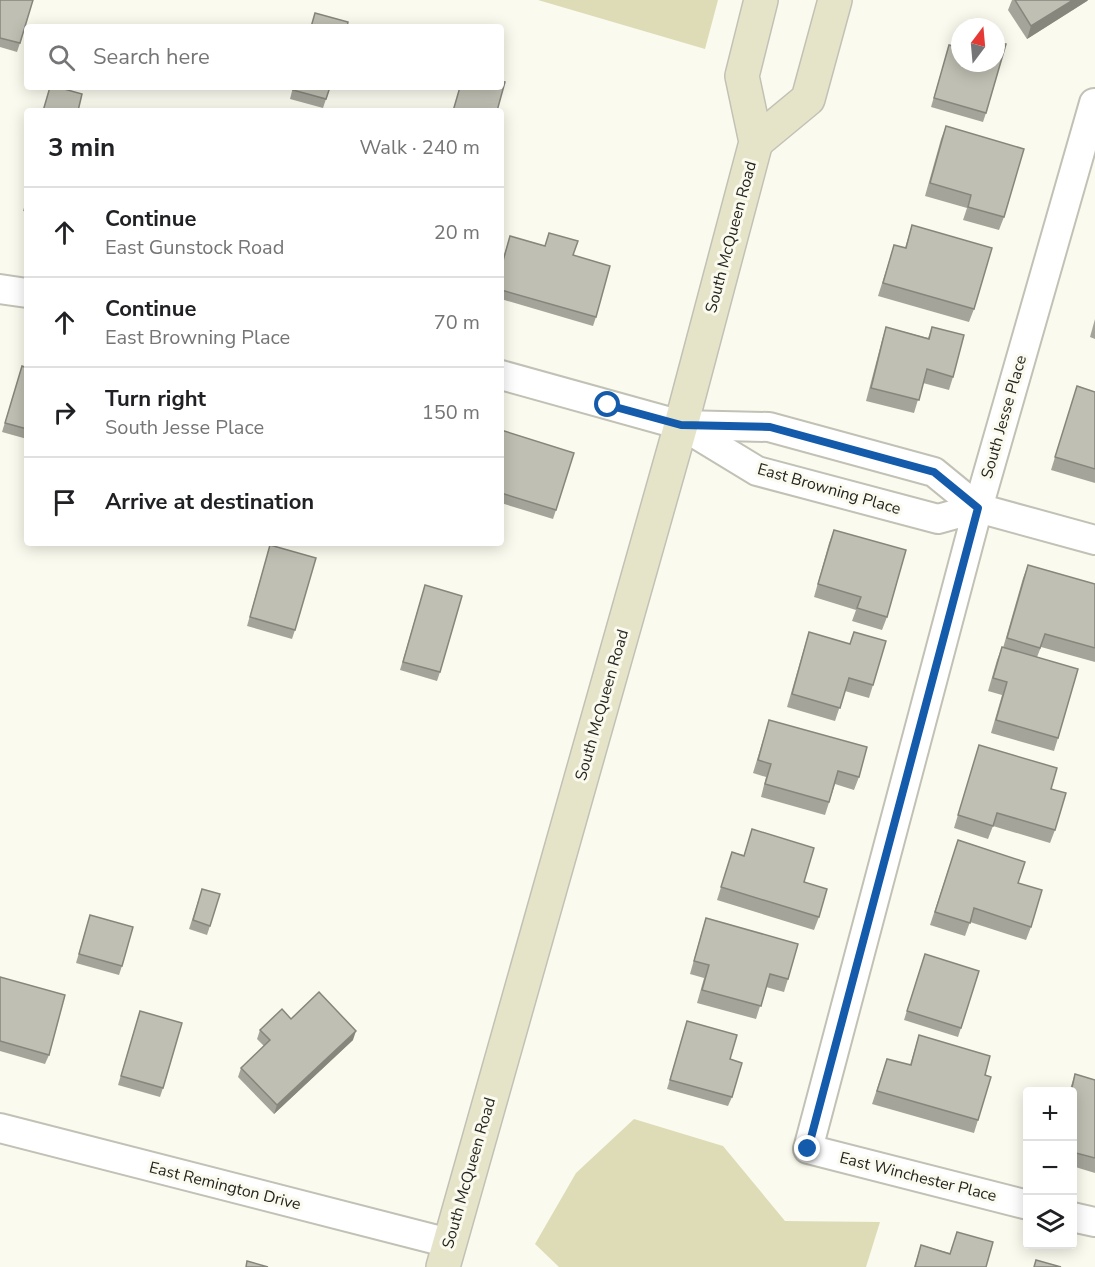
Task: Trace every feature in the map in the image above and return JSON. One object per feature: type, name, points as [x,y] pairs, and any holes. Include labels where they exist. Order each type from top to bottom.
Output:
[{"type":"main road","name":"South McQueen Road","points":[[446,1255],[681,425],[756,142],[742,76],[760,0]]},
{"type":"main road","name":"South McQueen Road","points":[[756,142],[808,99],[835,0]]},
{"type":"street","name":"South Jesse Place","points":[[808,1149],[978,508],[1094,103]]},
{"type":"street","points":[[0,289],[24,293]]},
{"type":"street","points":[[504,376],[681,425],[770,427],[934,472],[978,508],[1095,540]]},
{"type":"street","name":"East Browning Place","points":[[681,425],[757,471],[938,519],[978,508]]},
{"type":"street","name":"East Remington Drive","points":[[0,1128],[446,1255]]},
{"type":"street","name":"East Winchester Place","points":[[808,1149],[1023,1204]]},
{"type":"street","points":[[1077,1218],[1095,1222]]},
{"type":"shaded area","points":[[538,0],[718,0],[705,49]]},
{"type":"shaded area","points":[[634,1119],[723,1146],[785,1221],[880,1222],[866,1267],[559,1267],[535,1244],[576,1173]]},
{"type":"building","points":[[0,0],[33,0],[20,43],[0,38]]},
{"type":"building","points":[[1015,0],[1073,0],[1031,26]]},
{"type":"building","points":[[315,13],[348,22],[348,24],[312,24]]},
{"type":"building","points":[[949,45],[951,46],[951,72],[998,72],[986,113],[934,98]]},
{"type":"building","points":[[49,90],[68,90],[82,94],[79,108],[44,108]]},
{"type":"building","points":[[293,90],[329,90],[326,99]]},
{"type":"building","points":[[459,90],[503,90],[498,108],[454,108]]},
{"type":"building","points":[[946,126],[1024,149],[1004,217],[968,207],[971,195],[930,183]]},
{"type":"building","points":[[912,225],[992,248],[974,309],[883,283],[894,245],[906,248]]},
{"type":"building","points":[[549,233],[578,241],[573,255],[610,266],[596,317],[504,291],[504,257],[510,236],[545,246]]},
{"type":"building","points":[[886,327],[929,339],[932,327],[964,335],[953,377],[927,369],[919,400],[871,388]]},
{"type":"building","points":[[22,366],[24,367],[24,428],[5,423]]},
{"type":"building","points":[[1077,386],[1095,392],[1095,469],[1055,457]]},
{"type":"building","points":[[504,431],[574,453],[556,510],[504,494]]},
{"type":"building","points":[[834,530],[906,550],[887,617],[857,608],[861,597],[818,584]]},
{"type":"building","points":[[270,546],[316,558],[295,630],[250,617]]},
{"type":"building","points":[[1028,565],[1095,584],[1095,648],[1045,634],[1040,648],[1007,638]]},
{"type":"building","points":[[425,585],[462,596],[440,672],[403,662]]},
{"type":"building","points":[[809,632],[850,644],[854,632],[886,641],[873,685],[849,678],[840,708],[792,694]]},
{"type":"building","points":[[1002,647],[1078,669],[1058,738],[996,720],[1007,682],[993,678]]},
{"type":"building","points":[[769,720],[867,747],[859,777],[838,771],[829,802],[765,784],[771,764],[758,760]]},
{"type":"building","points":[[979,745],[1057,768],[1051,789],[1066,793],[1055,830],[997,813],[993,826],[958,815]]},
{"type":"building","points":[[752,829],[814,848],[804,882],[827,889],[819,917],[721,887],[732,852],[744,856]]},
{"type":"building","points":[[958,840],[1025,862],[1018,883],[1042,890],[1031,927],[974,908],[970,923],[935,912]]},
{"type":"building","points":[[202,889],[220,894],[210,926],[193,920]]},
{"type":"building","points":[[90,915],[133,927],[122,966],[79,954]]},
{"type":"building","points":[[706,918],[798,944],[788,979],[770,974],[761,1006],[702,990],[709,965],[694,961]]},
{"type":"building","points":[[925,954],[979,971],[961,1028],[907,1011]]},
{"type":"building","points":[[0,977],[65,995],[49,1055],[0,1041]]},
{"type":"building","points":[[319,992],[356,1031],[277,1105],[241,1068],[270,1040],[260,1030],[282,1009],[291,1019]]},
{"type":"building","points":[[140,1011],[182,1023],[163,1088],[121,1076]]},
{"type":"building","points":[[687,1021],[737,1035],[730,1059],[742,1063],[732,1097],[670,1080]]},
{"type":"building","points":[[919,1035],[990,1056],[985,1075],[991,1077],[978,1120],[877,1091],[887,1059],[911,1065]]},
{"type":"building","points":[[1075,1074],[1095,1080],[1095,1158],[1077,1153],[1077,1087],[1072,1087]]},
{"type":"building","points":[[957,1232],[993,1242],[986,1267],[915,1267],[921,1245],[950,1254]]},
{"type":"building","points":[[1036,1260],[1061,1267],[1034,1267]]},
{"type":"building","points":[[247,1261],[268,1267],[246,1267]]},
{"type":"route","points":[[608,405],[681,425],[770,427],[934,472],[978,508],[808,1149]]}]
